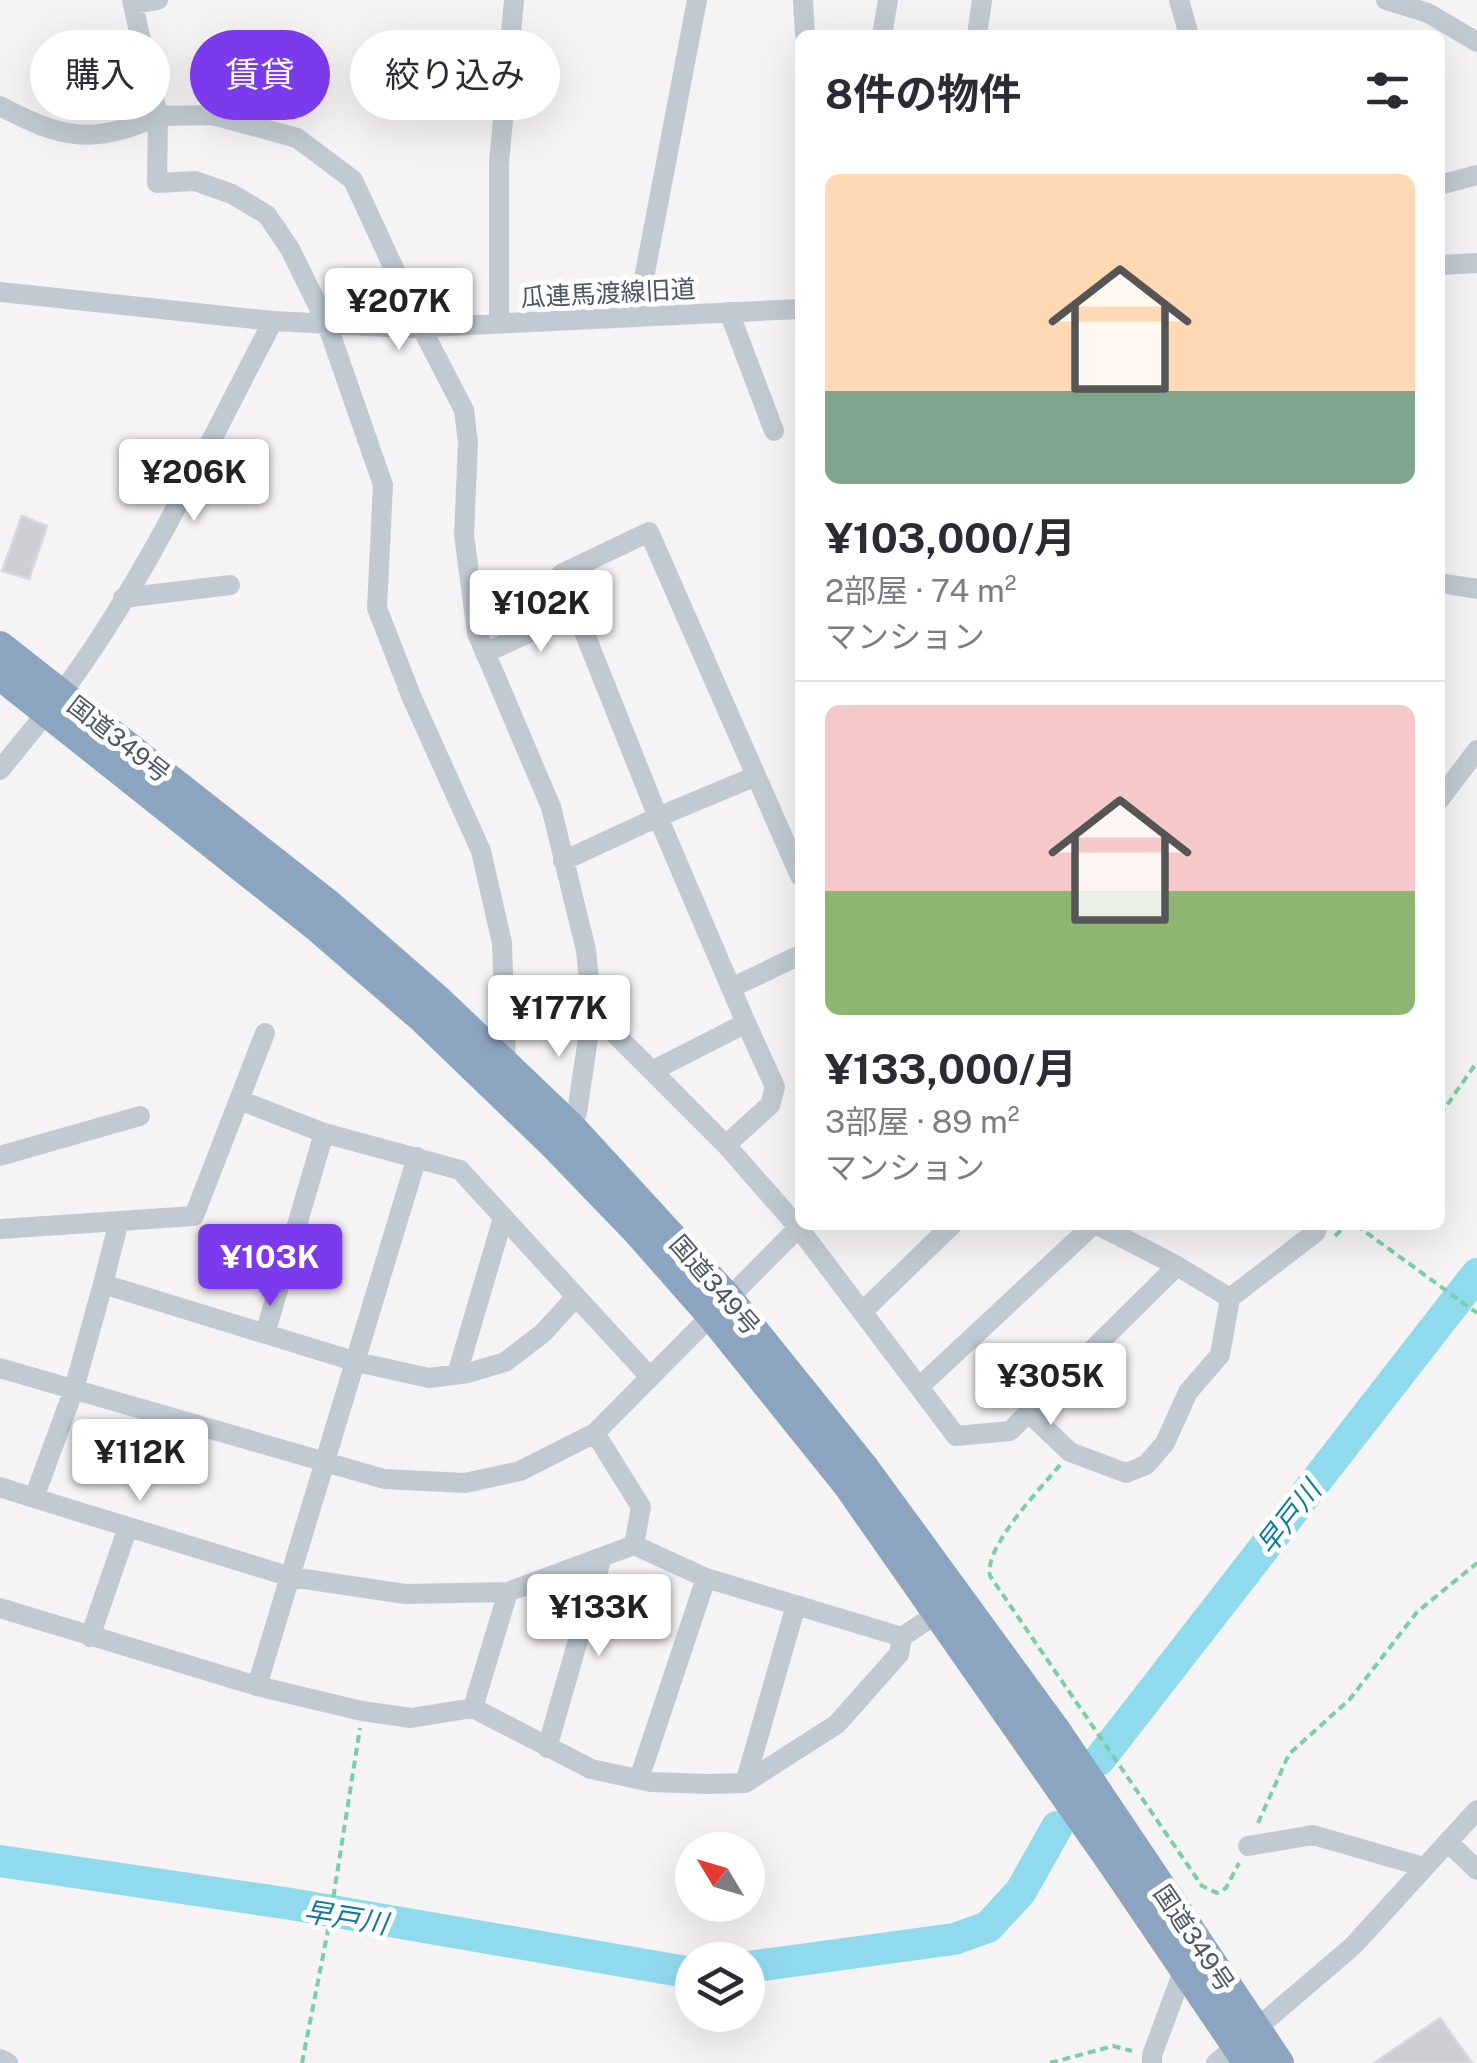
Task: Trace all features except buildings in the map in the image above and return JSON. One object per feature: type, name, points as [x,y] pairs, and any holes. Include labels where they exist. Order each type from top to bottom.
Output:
[{"type":"highway","name":"国道349号","points":[[0,646],[54,703],[422,1018],[636,1230],[719,1306],[938,1613],[1238,2050],[1278,2063]]},
{"type":"highway","name":"国道349号","points":[[0,675],[54,703],[328,904],[569,1125],[719,1306],[866,1470],[1057,1732],[1238,2050]]},
{"type":"street","points":[[139,30],[133,2],[158,0]]},
{"type":"street","points":[[499,323],[499,163],[514,0]]},
{"type":"street","points":[[637,315],[697,0]]},
{"type":"street","points":[[804,0],[805,30]]},
{"type":"street","points":[[883,30],[888,0]]},
{"type":"street","points":[[978,30],[982,0]]},
{"type":"street","points":[[1179,0],[1188,30]]},
{"type":"street","points":[[1386,0],[1428,13],[1474,34]]},
{"type":"street","points":[[0,106],[37,126],[82,137],[149,120]]},
{"type":"street","points":[[170,116],[213,115],[297,138],[353,180],[421,328],[464,410],[468,443],[464,534],[476,633],[551,807],[586,950],[592,1011],[577,1113],[569,1125]]},
{"type":"street","points":[[158,120],[158,183],[195,181],[232,194],[267,214],[290,249],[327,324],[383,485],[378,608],[412,698],[480,851],[502,943],[506,1064]]},
{"type":"street","points":[[1445,184],[1477,175]]},
{"type":"street","points":[[1445,265],[1477,263]]},
{"type":"street","name":"瓜連馬渡線旧道","points":[[0,292],[273,321],[421,328],[795,309]]},
{"type":"street","points":[[729,312],[774,431]]},
{"type":"street","points":[[0,770],[54,703],[123,598],[273,321]]},
{"type":"street","points":[[726,1145],[770,1104],[776,1087],[658,817],[561,574],[649,532],[795,865]]},
{"type":"street","points":[[1445,583],[1477,588]]},
{"type":"street","points":[[123,598],[230,586]]},
{"type":"street","points":[[485,654],[576,611]]},
{"type":"street","points":[[1445,792],[1477,750]]},
{"type":"street","points":[[563,861],[756,776]]},
{"type":"street","points":[[731,988],[795,958]]},
{"type":"street","points":[[592,1011],[726,1145],[795,1222]]},
{"type":"street","points":[[652,1071],[746,1023]]},
{"type":"street","points":[[0,1229],[194,1216],[265,1033]]},
{"type":"street","points":[[239,1100],[324,1132],[460,1170],[650,1377]]},
{"type":"street","points":[[0,1156],[140,1116]]},
{"type":"street","points":[[265,1334],[324,1132]]},
{"type":"street","points":[[257,1686],[417,1157]]},
{"type":"street","points":[[457,1374],[504,1218]]},
{"type":"street","points":[[34,1498],[74,1390],[119,1221]]},
{"type":"street","points":[[0,1368],[384,1479],[466,1483],[520,1471],[595,1433],[795,1230]]},
{"type":"street","points":[[802,1230],[956,1436],[1010,1430],[1177,1266]]},
{"type":"street","points":[[862,1312],[947,1230]]},
{"type":"street","points":[[919,1387],[1091,1230]]},
{"type":"street","points":[[1106,1230],[1230,1298]]},
{"type":"street","points":[[1030,1414],[1070,1452],[1126,1473],[1146,1465],[1165,1442],[1188,1392],[1220,1356],[1230,1298],[1316,1230]]},
{"type":"street","points":[[103,1284],[356,1362],[429,1378],[505,1362],[543,1333],[575,1298]]},
{"type":"street","points":[[595,1433],[641,1507],[634,1545]]},
{"type":"street","points":[[0,1487],[291,1577],[406,1594],[508,1592],[634,1545],[706,1578],[902,1637]]},
{"type":"street","points":[[90,1638],[128,1527]]},
{"type":"street","points":[[547,1748],[602,1557]]},
{"type":"street","points":[[639,1779],[706,1578]]},
{"type":"street","points":[[473,1708],[508,1592]]},
{"type":"street","points":[[745,1783],[796,1605]]},
{"type":"street","points":[[0,1608],[257,1686],[362,1711],[412,1718],[473,1708],[591,1769],[639,1779],[745,1783],[837,1724],[898,1654],[902,1637],[938,1613]]},
{"type":"street","points":[[1238,2050],[1353,1946],[1477,1810]]},
{"type":"street","points":[[1248,1846],[1312,1835],[1424,1867]]},
{"type":"street","points":[[1448,1842],[1477,1870]]},
{"type":"street","points":[[1152,2059],[1184,1969]]},
{"type":"street","points":[[0,2059],[8,2063]]},
{"type":"path","points":[[1445,1108],[1477,1062]]},
{"type":"path","points":[[1363,1230],[1477,1313]]},
{"type":"path","points":[[1070,1452],[997,1545],[987,1565],[990,1576],[1202,1886],[1218,1893],[1226,1888],[1248,1846],[1289,1754],[1350,1699],[1417,1612],[1477,1563]]},
{"type":"path","points":[[302,2063],[329,1925],[362,1711]]},
{"type":"path","points":[[1050,2063],[1113,2046],[1152,2059]]},
{"type":"waterway","name":"早戸川","points":[[1099,1760],[1477,1274]]},
{"type":"waterway","name":"早戸川","points":[[765,1965],[954,1939],[988,1927],[1021,1891],[1057,1827]]},
{"type":"waterway","name":"早戸川","points":[[0,1861],[291,1904],[675,1970]]}]
